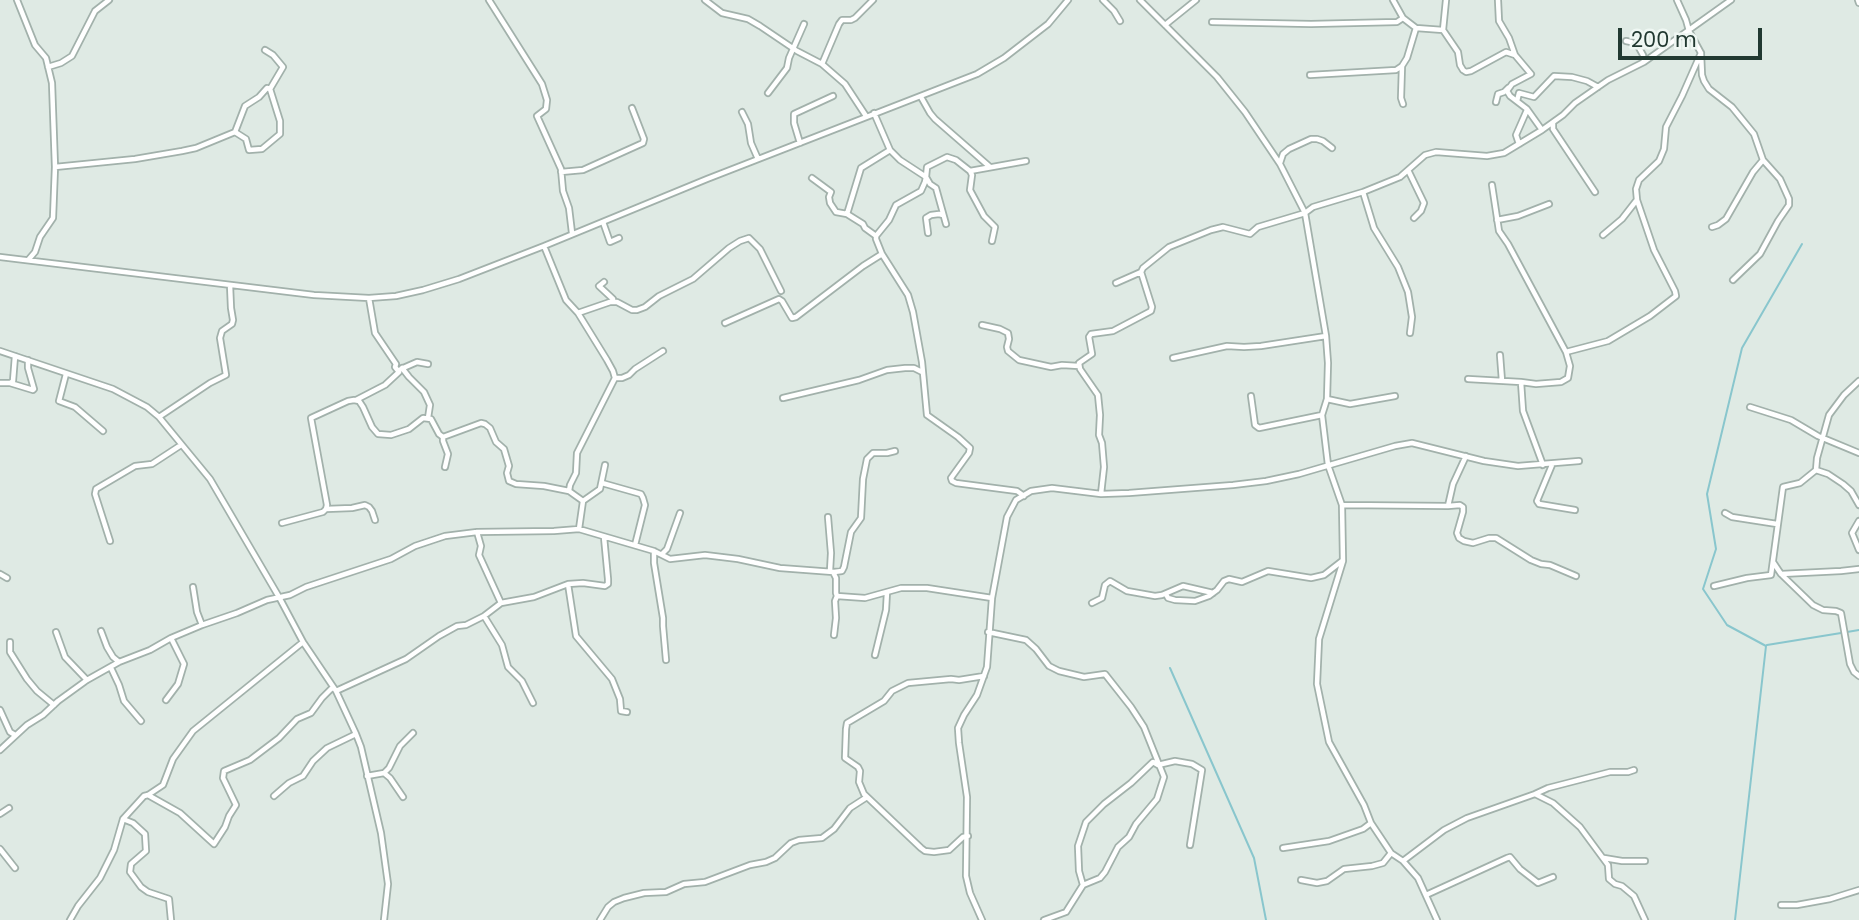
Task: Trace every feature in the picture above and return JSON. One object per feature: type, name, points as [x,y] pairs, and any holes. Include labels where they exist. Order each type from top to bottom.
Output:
[{"type":"street","points":[[17,0],[35,45],[46,58],[52,83],[55,167],[53,218],[28,260]]},
{"type":"street","points":[[48,67],[72,56],[95,11],[109,0]]},
{"type":"street","points":[[489,0],[542,84],[547,100],[546,109],[537,116],[554,150],[561,172],[572,233]]},
{"type":"street","points":[[705,0],[713,3],[722,13],[748,19],[822,64],[845,84],[866,116]]},
{"type":"street","points":[[822,64],[842,20],[855,18],[873,0]]},
{"type":"street","points":[[0,257],[314,295],[369,298],[424,290],[544,246],[977,74],[1004,58],[1048,24],[1068,0]]},
{"type":"street","points":[[1103,0],[1120,21]]},
{"type":"street","points":[[1140,0],[1217,77],[1245,112],[1280,164],[1305,213],[1326,336],[1327,399],[1322,415],[1328,465],[1342,505],[1343,561],[1319,639],[1317,684],[1329,742],[1371,823],[1391,853],[1403,861],[1418,878],[1437,920]]},
{"type":"street","points":[[1165,24],[1196,0]]},
{"type":"street","points":[[1393,0],[1403,18],[1416,28],[1443,30]]},
{"type":"street","points":[[1446,0],[1443,30],[1458,52],[1463,70],[1471,71],[1506,52],[1515,55]]},
{"type":"street","points":[[1496,102],[1497,94],[1531,74],[1515,55],[1499,21],[1498,0]]},
{"type":"street","points":[[1677,0],[1701,52],[1703,80],[1709,89],[1732,107],[1754,134],[1763,160],[1780,179],[1789,199],[1789,205],[1760,254],[1733,280]]},
{"type":"street","points":[[1116,284],[1141,272],[1169,247],[1223,227],[1250,234],[1258,227],[1305,213],[1313,207],[1363,192],[1400,177],[1425,155],[1436,152],[1487,156],[1504,153],[1553,123],[1575,103],[1608,80],[1644,62],[1731,0]]},
{"type":"street","points":[[1212,22],[1397,22],[1403,18]]},
{"type":"street","points":[[768,93],[787,68],[804,24]]},
{"type":"street","points":[[1310,75],[1396,70],[1407,58],[1416,28]]},
{"type":"street","points":[[1626,41],[1638,46],[1644,62]]},
{"type":"street","points":[[235,131],[246,138],[249,150],[262,149],[280,134],[270,89],[283,67],[265,50]]},
{"type":"street","points":[[1566,352],[1608,341],[1650,316],[1676,296],[1654,250],[1637,200],[1636,189],[1639,180],[1659,161],[1664,149],[1666,127],[1701,52]]},
{"type":"street","points":[[1402,66],[1402,104]]},
{"type":"street","points":[[1517,101],[1519,93],[1534,97],[1554,76],[1572,77],[1598,87]]},
{"type":"street","points":[[1509,87],[1507,91],[1510,96],[1527,109],[1542,130]]},
{"type":"street","points":[[55,167],[135,159],[196,148],[235,131],[245,106],[267,88],[270,89]]},
{"type":"street","points":[[800,143],[794,114],[833,96]]},
{"type":"street","points":[[921,97],[935,119],[990,167]]},
{"type":"street","points":[[561,172],[583,170],[643,143],[644,139],[632,108]]},
{"type":"street","points":[[1519,144],[1516,135],[1527,109]]},
{"type":"street","points":[[742,112],[758,159]]},
{"type":"street","points":[[874,114],[890,150],[926,177],[936,188],[946,224]]},
{"type":"street","points":[[1553,123],[1553,129],[1595,191]]},
{"type":"street","points":[[1280,164],[1289,149],[1311,139],[1323,141],[1332,148]]},
{"type":"street","points":[[848,214],[861,169],[890,150]]},
{"type":"street","points":[[876,236],[889,220],[896,205],[921,191],[927,167],[947,157],[956,160],[970,171],[970,190],[984,216],[995,227],[992,241]]},
{"type":"street","points":[[970,171],[1026,160]]},
{"type":"street","points":[[1712,228],[1726,219],[1763,160]]},
{"type":"street","points":[[1408,170],[1424,203],[1414,218]]},
{"type":"street","points":[[812,178],[831,192],[830,203],[836,212],[848,214],[876,236],[882,254],[908,295],[918,335],[927,415],[970,448],[970,453],[951,481],[1017,491],[1024,496]]},
{"type":"street","points":[[1468,380],[1536,384],[1561,382],[1568,378],[1570,366],[1566,352],[1499,231],[1492,185]]},
{"type":"street","points":[[1363,192],[1374,228],[1398,267],[1408,292],[1412,317],[1410,333]]},
{"type":"street","points":[[1603,235],[1622,219],[1637,200]]},
{"type":"street","points":[[1497,220],[1518,216],[1549,204]]},
{"type":"street","points":[[928,233],[926,218],[943,215]]},
{"type":"street","points":[[603,222],[610,242],[619,238]]},
{"type":"street","points":[[578,313],[612,302],[632,310],[645,307],[659,296],[693,279],[729,248],[749,238],[760,249],[780,291]]},
{"type":"street","points":[[544,246],[566,300],[578,313],[615,378],[577,453],[578,466],[569,491]]},
{"type":"street","points":[[725,323],[779,299],[792,318],[796,317],[882,254]]},
{"type":"street","points":[[1079,366],[1079,363],[1092,354],[1089,337],[1091,334],[1113,331],[1151,310],[1141,272]]},
{"type":"street","points":[[604,282],[599,286],[613,299],[612,302]]},
{"type":"street","points":[[159,417],[226,375],[220,338],[222,331],[232,324],[233,320],[230,285]]},
{"type":"street","points":[[369,298],[375,334],[396,364],[395,367],[424,392],[431,410],[428,418]]},
{"type":"street","points":[[982,325],[1000,329],[1008,334],[1008,351],[1019,360],[1051,367],[1079,366]]},
{"type":"street","points":[[1173,358],[1227,346],[1261,346],[1326,336]]},
{"type":"street","points":[[615,378],[622,378],[663,351]]},
{"type":"street","points":[[0,352],[113,389],[134,399],[159,417],[210,479],[303,642],[334,689],[356,734],[381,833],[388,884],[384,920]]},
{"type":"street","points":[[1500,355],[1502,381]]},
{"type":"street","points":[[10,383],[15,378],[15,356]]},
{"type":"street","points":[[0,383],[33,390],[28,360]]},
{"type":"street","points":[[326,509],[311,418],[356,400],[385,384],[400,370],[417,362],[428,363]]},
{"type":"street","points":[[1079,366],[1098,395],[1099,435],[1104,467],[1101,494]]},
{"type":"street","points":[[783,398],[859,380],[887,370],[914,368],[922,372]]},
{"type":"street","points":[[66,374],[59,401],[75,407],[103,431]]},
{"type":"street","points":[[1714,586],[1771,575],[1783,487],[1800,483],[1816,470],[1829,415],[1859,381]]},
{"type":"street","points":[[1521,382],[1523,411],[1543,465]]},
{"type":"street","points":[[1251,396],[1255,425],[1259,428],[1322,415]]},
{"type":"street","points":[[1327,399],[1350,404],[1395,396]]},
{"type":"street","points":[[356,400],[378,434],[391,435],[409,429],[423,418],[431,419],[443,437],[447,454],[445,467]]},
{"type":"street","points":[[1750,407],[1791,420],[1859,453]]},
{"type":"street","points":[[443,437],[481,423],[485,424],[490,428],[496,442],[504,449],[509,466],[509,481],[569,491],[583,501]]},
{"type":"street","points":[[982,920],[966,876],[967,797],[958,728],[977,695],[987,667],[992,598],[1007,517],[1016,500],[1031,491],[1052,488],[1101,494],[1233,485],[1299,474],[1412,443],[1484,461],[1518,466],[1579,461]]},
{"type":"street","points":[[110,541],[95,495],[96,489],[135,466],[152,464],[181,445]]},
{"type":"street","points":[[0,750],[15,735],[87,680],[119,662],[202,625],[267,600],[391,559],[415,546],[445,536],[477,532],[579,529],[654,551],[670,559],[705,555],[780,568],[831,572],[842,570],[851,532],[860,518],[867,459],[873,453],[895,451]]},
{"type":"street","points":[[1448,506],[1453,484],[1466,456]]},
{"type":"street","points":[[579,529],[583,501],[600,489],[605,465]]},
{"type":"street","points":[[1552,465],[1537,501],[1539,504],[1575,510]]},
{"type":"street","points":[[1816,470],[1843,484],[1851,491],[1859,505]]},
{"type":"street","points":[[601,483],[641,494],[645,505],[635,545]]},
{"type":"street","points":[[282,523],[326,509],[365,505],[372,511],[375,520]]},
{"type":"street","points":[[1342,505],[1460,505],[1463,507],[1458,538],[1473,543],[1496,538],[1541,564],[1576,576]]},
{"type":"street","points":[[662,554],[667,549],[680,513]]},
{"type":"street","points":[[1724,513],[1732,517],[1777,524]]},
{"type":"street","points":[[828,517],[831,572],[836,578],[837,596],[834,635]]},
{"type":"street","points":[[1859,521],[1852,533],[1859,550]]},
{"type":"street","points":[[477,532],[481,546],[479,555],[501,603]]},
{"type":"street","points":[[148,795],[180,813],[214,844],[236,805],[223,778],[224,771],[250,760],[279,738],[297,719],[311,713],[334,689],[406,659],[439,636],[484,616],[501,603],[534,597],[568,584],[608,584],[604,537]]},
{"type":"street","points":[[654,551],[666,660]]},
{"type":"street","points":[[1166,594],[1168,598],[1188,601],[1204,598],[1224,581],[1229,579],[1242,582],[1268,571],[1311,579],[1324,575],[1343,561]]},
{"type":"street","points":[[1772,562],[1813,605],[1823,610],[1842,613],[1850,664],[1859,676]]},
{"type":"street","points":[[1781,573],[1859,569]]},
{"type":"street","points":[[0,574],[7,578]]},
{"type":"street","points":[[1092,603],[1102,598],[1105,585],[1110,582],[1127,591],[1155,596],[1183,586],[1213,593]]},
{"type":"street","points":[[568,584],[576,636],[612,679],[620,699],[621,711],[627,712]]},
{"type":"street","points":[[192,587],[202,625]]},
{"type":"street","points":[[837,596],[865,598],[901,588],[927,588],[992,598]]},
{"type":"street","points":[[875,655],[886,610],[887,592]]},
{"type":"street","points":[[484,616],[502,646],[508,667],[522,681],[533,703]]},
{"type":"street","points":[[102,631],[107,647],[119,662]]},
{"type":"street","points":[[56,632],[65,657],[87,680]]},
{"type":"street","points":[[988,632],[1026,640],[1049,666],[1059,671],[1084,677],[1105,674],[1144,727],[1164,777],[1157,799],[1129,837],[1118,847],[1105,872],[1083,885],[1066,912],[1044,920]]},
{"type":"street","points":[[166,700],[178,684],[184,664],[171,638]]},
{"type":"street","points":[[10,642],[10,652],[27,680],[54,705]]},
{"type":"street","points":[[70,920],[100,878],[114,850],[123,819],[144,796],[163,785],[173,759],[193,731],[303,642]]},
{"type":"street","points":[[111,668],[124,701],[141,721]]},
{"type":"street","points":[[968,836],[962,837],[949,850],[925,851],[867,797],[860,788],[858,767],[845,758],[847,723],[908,683],[984,676]]},
{"type":"street","points":[[0,710],[10,732],[15,735]]},
{"type":"street","points":[[384,774],[400,746],[413,733]]},
{"type":"street","points":[[274,796],[289,783],[303,776],[313,761],[327,748],[356,734]]},
{"type":"street","points":[[1083,885],[1077,846],[1086,822],[1153,762],[1158,765],[1175,761],[1192,764],[1202,770],[1190,845]]},
{"type":"street","points":[[1403,861],[1444,830],[1467,818],[1548,788],[1610,772],[1634,770]]},
{"type":"street","points":[[368,776],[384,774],[403,797]]},
{"type":"street","points":[[1535,794],[1553,803],[1580,827],[1608,865],[1609,879],[1634,896],[1644,920]]},
{"type":"street","points":[[600,920],[608,907],[624,898],[644,893],[667,892],[684,884],[705,882],[775,858],[791,843],[822,838],[834,829],[849,808],[867,797]]},
{"type":"street","points":[[0,814],[9,808]]},
{"type":"street","points":[[123,819],[133,823],[145,834],[146,851],[131,864],[130,872],[148,892],[169,899],[171,920]]},
{"type":"street","points":[[1283,848],[1329,841],[1363,829],[1371,823]]},
{"type":"street","points":[[0,849],[15,868]]},
{"type":"street","points":[[1301,880],[1317,883],[1327,881],[1344,869],[1383,863],[1391,853]]},
{"type":"street","points":[[1426,895],[1510,857],[1538,884],[1553,877]]},
{"type":"street","points":[[1603,858],[1645,861]]},
{"type":"street","points":[[1781,905],[1830,899],[1859,890]]},
{"type":"waterway","points":[[1735,920],[1766,646],[1727,625],[1703,589],[1716,549],[1707,494],[1742,348],[1802,244]]},
{"type":"waterway","points":[[1847,632],[1859,630]]},
{"type":"waterway","points":[[1767,645],[1841,633]]},
{"type":"waterway","points":[[1170,668],[1254,858],[1266,920]]}]
